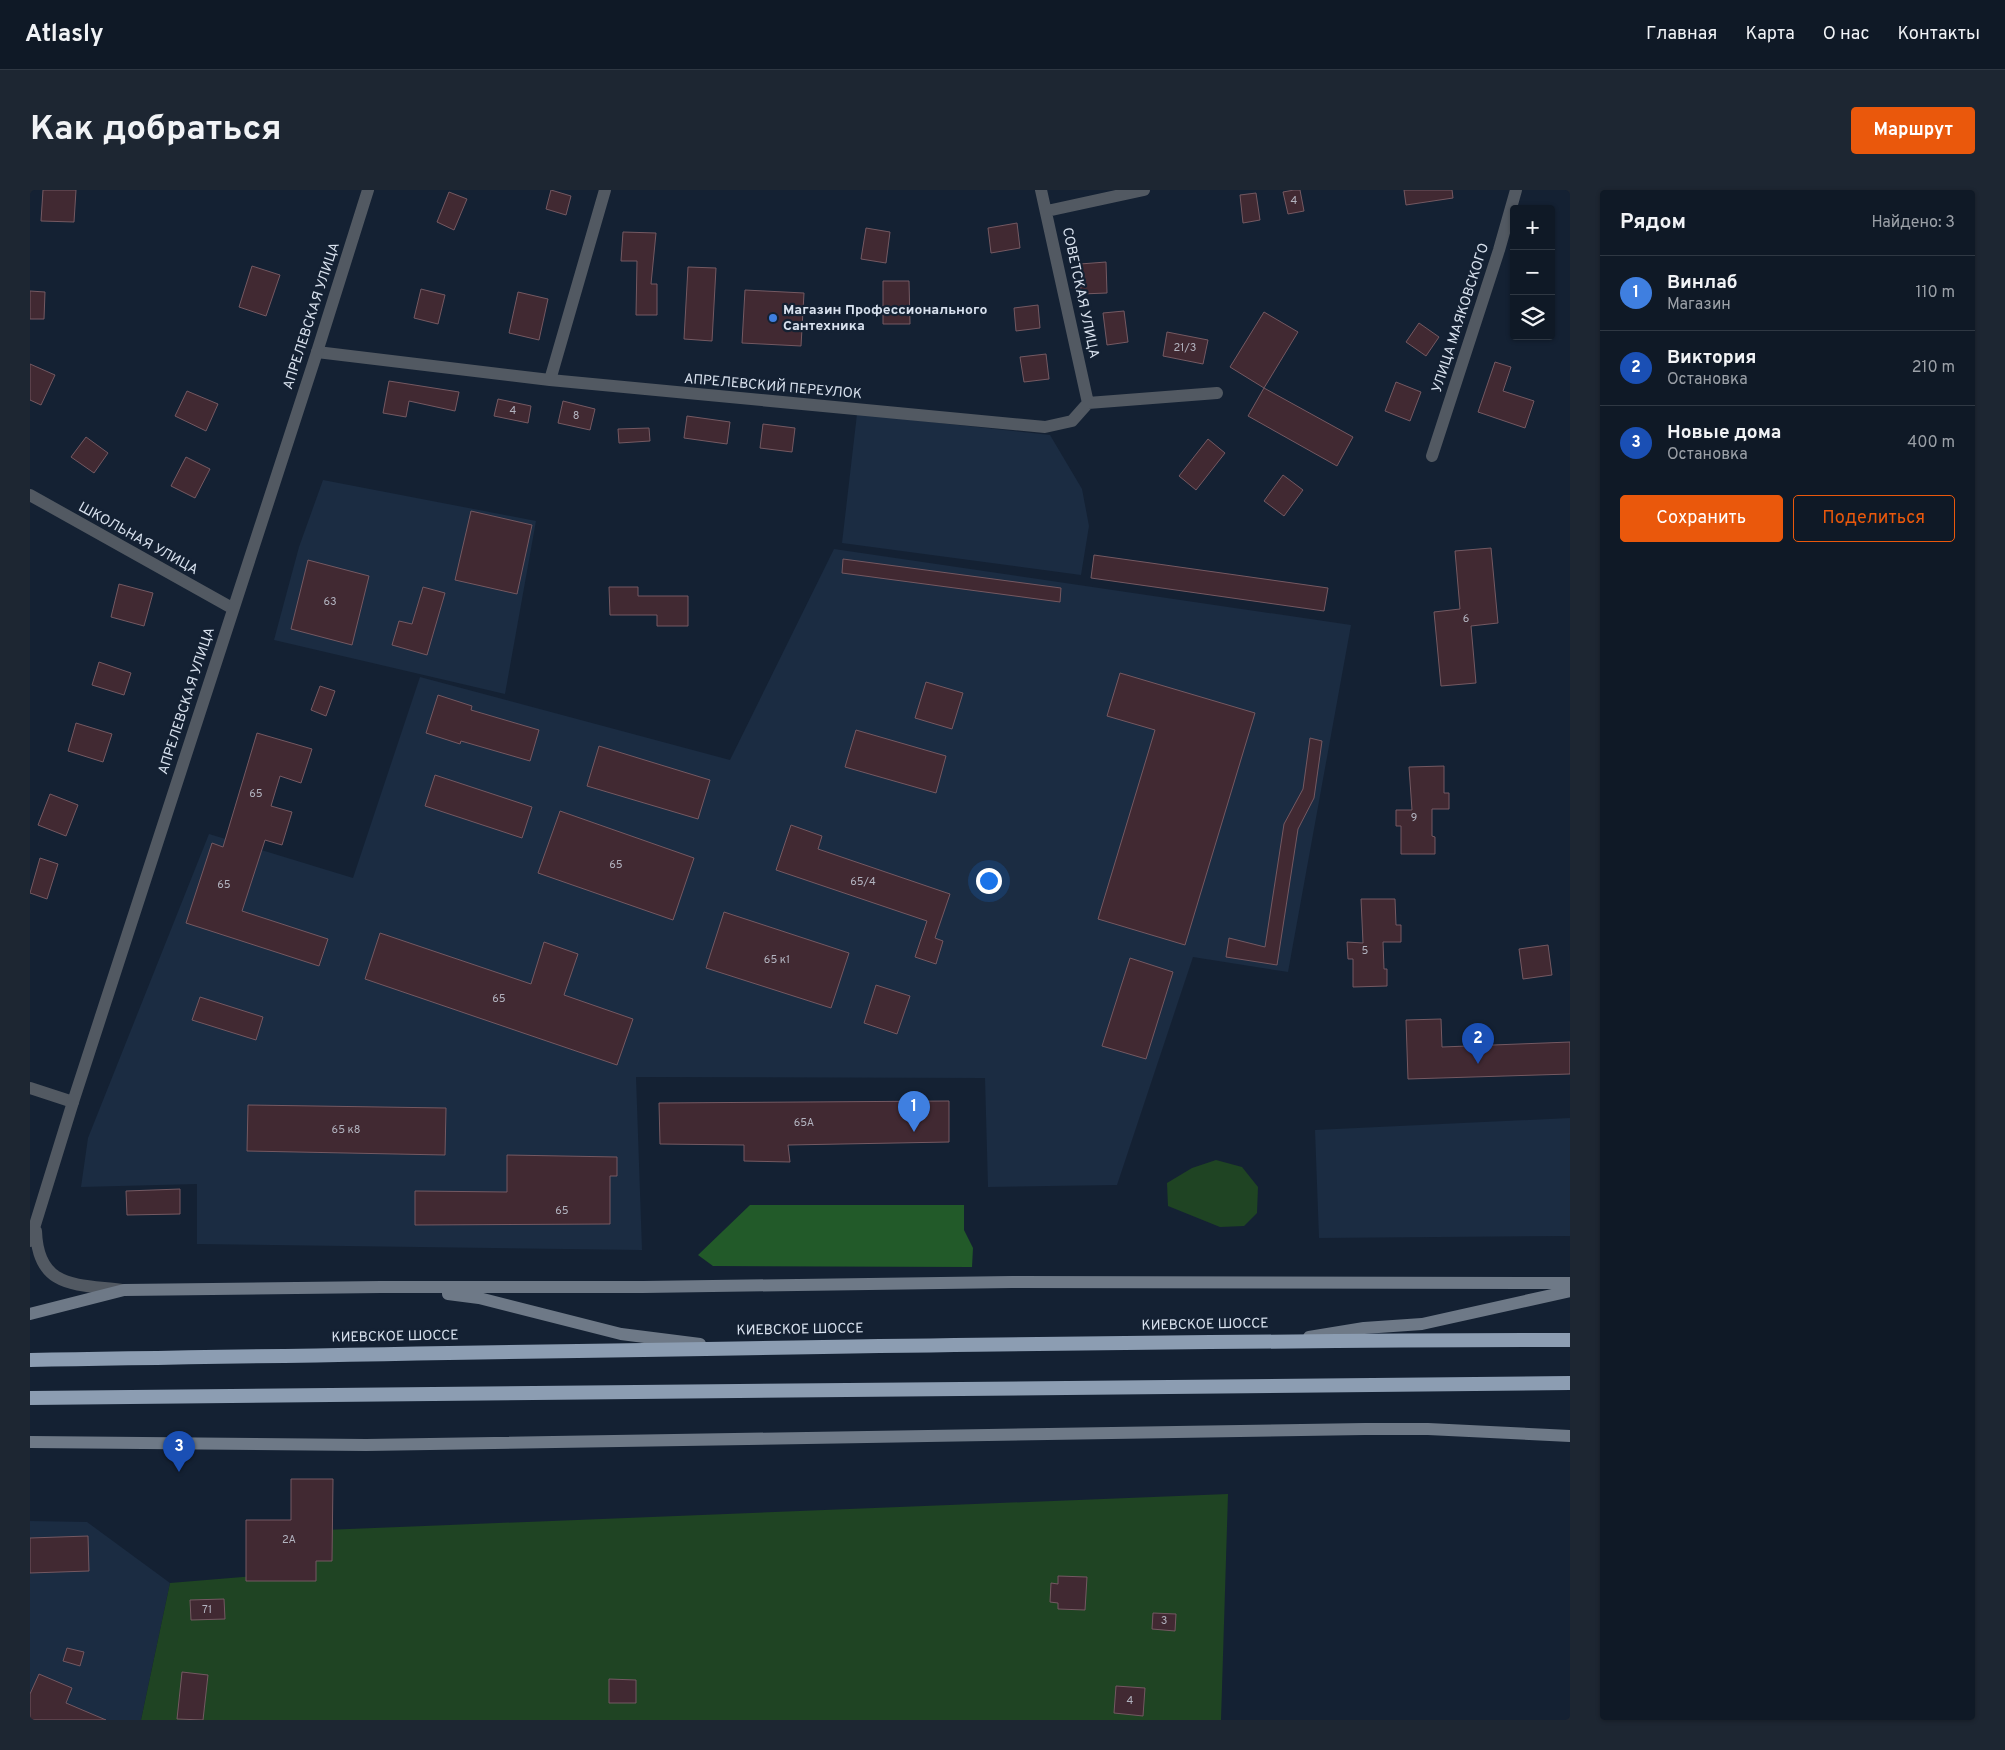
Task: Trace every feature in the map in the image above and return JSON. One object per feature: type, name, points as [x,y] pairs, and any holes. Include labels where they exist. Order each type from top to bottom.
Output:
[{"type":"highway","name":"КИЕВСКОЕ ШОССЕ","points":[[30,1360],[728,1347],[1570,1340]]},
{"type":"highway","points":[[30,1398],[1570,1383]]},
{"type":"main road","points":[[30,1314],[124,1290],[634,1287],[1012,1282],[1570,1283]]},
{"type":"main road","points":[[381,1287],[479,1298],[621,1334],[728,1347]]},
{"type":"main road","points":[[1285,1341],[1364,1328],[1422,1324],[1447,1320],[1570,1291]]},
{"type":"main road","points":[[30,1442],[366,1445],[1365,1429],[1428,1429],[1570,1436]]},
{"type":"street","name":"АПРЕЛЕВСКАЯ УЛИЦА","points":[[30,1241],[73,1102],[368,190]]},
{"type":"street","points":[[550,380],[605,190]]},
{"type":"street","name":"СОВЕТСКАЯ УЛИЦА","points":[[1041,190],[1088,403]]},
{"type":"street","points":[[1047,211],[1144,190]]},
{"type":"street","name":"УЛИЦА МАЯКОВСКОГО","points":[[1432,456],[1499,250],[1516,190]]},
{"type":"street","name":"АПРЕЛЕВСКИЙ ПЕРЕУЛОК","points":[[317,352],[550,380],[1045,427],[1072,422],[1088,403]]},
{"type":"street","points":[[1088,403],[1218,393]]},
{"type":"street","name":"ШКОЛЬНАЯ УЛИЦА","points":[[30,495],[232,608]]},
{"type":"street","points":[[30,1088],[73,1102]]},
{"type":"street","points":[[36,1221],[38,1253],[44,1265],[56,1278],[72,1284],[124,1290]]},
{"type":"shaded area","points":[[857,414],[1050,435],[1082,489],[1089,526],[1081,575],[842,543]]},
{"type":"shaded area","points":[[323,480],[536,521],[505,694],[274,640],[299,547]]},
{"type":"shaded area","points":[[834,549],[1351,625],[1288,972],[1193,957],[1117,1185],[988,1187],[985,1078],[636,1077],[642,1250],[197,1244],[197,1184],[81,1187],[88,1138],[209,834],[353,878],[420,677],[730,760]]},
{"type":"shaded area","points":[[1570,1118],[1570,1236],[1319,1238],[1315,1130]]},
{"type":"shaded area","points":[[30,1521],[87,1522],[170,1583],[141,1720],[30,1720]]},
{"type":"green space","points":[[1216,1160],[1242,1167],[1258,1187],[1257,1213],[1244,1226],[1220,1227],[1168,1206],[1167,1183],[1192,1168]]},
{"type":"green space","points":[[750,1205],[964,1205],[964,1230],[973,1248],[972,1267],[713,1266],[698,1255]]},
{"type":"green space","points":[[1228,1494],[1221,1720],[141,1720],[170,1583],[255,1576],[324,1530]]},
{"type":"building","points":[[43,190],[76,190],[74,222],[41,221]]},
{"type":"building","points":[[551,190],[571,196],[566,215],[546,209]]},
{"type":"building","points":[[1300,190],[1304,211],[1288,214],[1283,192]]},
{"type":"building","points":[[1404,190],[1452,190],[1453,198],[1406,205]]},
{"type":"building","points":[[449,192],[467,199],[454,230],[437,222]]},
{"type":"building","points":[[1256,193],[1260,220],[1243,223],[1240,195]]},
{"type":"building","points":[[1017,223],[1020,248],[991,253],[988,228]]},
{"type":"building","points":[[866,228],[890,232],[886,263],[861,259]]},
{"type":"building","points":[[623,232],[656,233],[651,284],[657,284],[657,315],[636,315],[637,261],[621,261]]},
{"type":"building","points":[[1106,262],[1107,293],[1081,294],[1080,264]]},
{"type":"building","points":[[252,266],[280,275],[266,316],[239,307]]},
{"type":"building","points":[[688,267],[716,268],[712,341],[684,339]]},
{"type":"building","points":[[883,281],[909,281],[910,324],[883,324]]},
{"type":"building","points":[[421,289],[445,295],[438,324],[414,318]]},
{"type":"building","name":"Магазин Профессионального Сантехника","points":[[745,290],[804,293],[801,346],[742,343]]},
{"type":"building","points":[[30,291],[45,292],[44,319],[30,319]]},
{"type":"building","points":[[518,292],[548,299],[539,340],[509,333]]},
{"type":"building","points":[[1038,305],[1040,328],[1016,331],[1014,308]]},
{"type":"building","points":[[1124,311],[1128,342],[1107,345],[1103,313]]},
{"type":"building","points":[[1264,312],[1298,332],[1264,388],[1230,367]]},
{"type":"building","points":[[1419,323],[1439,337],[1426,356],[1406,342]]},
{"type":"building","points":[[1167,332],[1208,340],[1203,364],[1163,356]]},
{"type":"building","points":[[1046,354],[1049,379],[1024,382],[1020,357]]},
{"type":"building","points":[[1495,362],[1511,367],[1503,391],[1534,401],[1525,428],[1478,412]]},
{"type":"building","points":[[30,364],[55,375],[41,405],[30,400]]},
{"type":"building","points":[[389,381],[459,392],[455,411],[409,401],[406,417],[383,413]]},
{"type":"building","points":[[1396,382],[1421,392],[1410,421],[1385,411]]},
{"type":"building","points":[[1264,388],[1353,437],[1337,466],[1248,416]]},
{"type":"building","points":[[187,391],[218,404],[206,431],[175,416]]},
{"type":"building","points":[[498,399],[531,406],[528,423],[494,416]]},
{"type":"building","points":[[563,401],[595,409],[590,430],[558,423]]},
{"type":"building","points":[[687,416],[730,422],[727,444],[684,438]]},
{"type":"building","points":[[763,424],[795,428],[792,452],[760,448]]},
{"type":"building","points":[[649,428],[650,441],[619,443],[618,429]]},
{"type":"building","points":[[86,437],[108,453],[94,473],[71,457]]},
{"type":"building","points":[[1208,439],[1225,453],[1196,490],[1179,476]]},
{"type":"building","points":[[186,457],[210,469],[195,498],[171,486]]},
{"type":"building","points":[[1283,475],[1303,490],[1284,516],[1264,501]]},
{"type":"building","points":[[471,511],[532,525],[517,594],[455,580]]},
{"type":"building","points":[[1491,548],[1498,623],[1471,626],[1476,683],[1441,686],[1434,612],[1460,609],[1455,551]]},
{"type":"building","points":[[1094,555],[1328,588],[1324,611],[1091,578]]},
{"type":"building","points":[[843,559],[1061,588],[1060,602],[842,573]]},
{"type":"building","points":[[308,560],[369,576],[352,645],[291,629]]},
{"type":"building","points":[[119,584],[153,593],[144,626],[111,617]]},
{"type":"building","points":[[423,587],[445,593],[427,655],[392,645],[399,621],[412,624]]},
{"type":"building","points":[[609,587],[638,587],[638,596],[688,596],[688,626],[657,626],[657,615],[610,615]]},
{"type":"building","points":[[99,662],[131,673],[124,695],[92,685]]},
{"type":"building","points":[[1120,673],[1255,713],[1185,945],[1098,919],[1155,730],[1107,716]]},
{"type":"building","points":[[926,682],[963,693],[952,729],[915,718]]},
{"type":"building","points":[[320,686],[335,691],[326,716],[311,710]]},
{"type":"building","points":[[438,695],[472,706],[471,710],[539,730],[530,761],[461,741],[460,744],[426,733]]},
{"type":"building","points":[[76,723],[112,734],[103,762],[68,751]]},
{"type":"building","points":[[856,730],[946,756],[936,793],[845,767]]},
{"type":"building","points":[[257,733],[312,749],[301,783],[280,776],[271,806],[292,812],[282,845],[265,840],[242,911],[328,939],[319,966],[186,923],[212,843],[223,847]]},
{"type":"building","points":[[1310,738],[1322,741],[1314,798],[1298,829],[1277,965],[1226,957],[1229,938],[1265,947],[1284,824],[1303,789]]},
{"type":"building","points":[[599,746],[710,780],[698,819],[587,786]]},
{"type":"building","points":[[1444,766],[1444,793],[1449,793],[1449,809],[1432,809],[1432,836],[1435,837],[1435,854],[1401,854],[1401,826],[1396,826],[1396,810],[1412,810],[1409,767]]},
{"type":"building","points":[[435,775],[532,807],[522,838],[425,806]]},
{"type":"building","points":[[50,794],[78,805],[66,836],[38,825]]},
{"type":"building","points":[[560,811],[694,858],[673,920],[538,873]]},
{"type":"building","points":[[791,825],[822,836],[818,849],[950,894],[935,938],[943,941],[936,964],[915,957],[927,921],[776,870]]},
{"type":"building","points":[[40,858],[58,864],[47,899],[30,893]]},
{"type":"building","points":[[1361,899],[1395,899],[1396,925],[1401,925],[1401,942],[1383,942],[1384,969],[1387,969],[1387,986],[1353,987],[1353,959],[1348,959],[1347,942],[1363,943]]},
{"type":"building","points":[[724,912],[849,953],[831,1008],[706,968]]},
{"type":"building","points":[[380,933],[531,984],[544,942],[578,954],[564,995],[633,1019],[617,1065],[365,979]]},
{"type":"building","points":[[1548,945],[1552,975],[1523,979],[1519,949]]},
{"type":"building","points":[[1130,958],[1173,972],[1146,1059],[1102,1046]]},
{"type":"building","points":[[876,985],[910,996],[897,1034],[864,1023]]},
{"type":"building","points":[[200,997],[263,1017],[256,1040],[192,1020]]},
{"type":"building","points":[[1441,1019],[1442,1047],[1570,1042],[1570,1074],[1408,1079],[1406,1020]]},
{"type":"building","points":[[949,1101],[949,1142],[788,1145],[790,1162],[744,1161],[744,1145],[660,1144],[659,1103]]},
{"type":"building","points":[[248,1105],[446,1108],[445,1155],[247,1151]]},
{"type":"building","points":[[507,1155],[617,1157],[617,1176],[610,1176],[610,1224],[415,1225],[415,1191],[507,1192]]},
{"type":"building","points":[[180,1189],[180,1214],[127,1215],[126,1191]]},
{"type":"building","points":[[291,1479],[333,1479],[332,1561],[316,1561],[316,1581],[246,1581],[246,1520],[291,1520]]},
{"type":"building","points":[[88,1536],[89,1571],[30,1573],[30,1538]]},
{"type":"building","points":[[1058,1576],[1087,1577],[1085,1610],[1058,1609],[1058,1603],[1050,1602],[1051,1583],[1058,1584]]},
{"type":"building","points":[[224,1599],[225,1619],[191,1620],[190,1600]]},
{"type":"building","points":[[1153,1613],[1176,1614],[1175,1631],[1152,1629]]},
{"type":"building","points":[[67,1648],[84,1652],[80,1666],[63,1661]]},
{"type":"building","points":[[182,1672],[208,1675],[203,1720],[177,1719]]},
{"type":"building","points":[[39,1674],[72,1688],[66,1703],[106,1720],[30,1720],[30,1694]]},
{"type":"building","points":[[609,1679],[636,1680],[636,1703],[609,1703]]},
{"type":"building","points":[[1116,1686],[1145,1688],[1143,1716],[1114,1713]]},
{"type":"place","name":"Магазин Профессионального Сантехника","points":[[773,318]]},
{"type":"place","name":"Виктория","points":[[1478,1064]]},
{"type":"place","name":"Винлаб","points":[[914,1132]]},
{"type":"place","name":"Новые дома","points":[[179,1472]]}]
